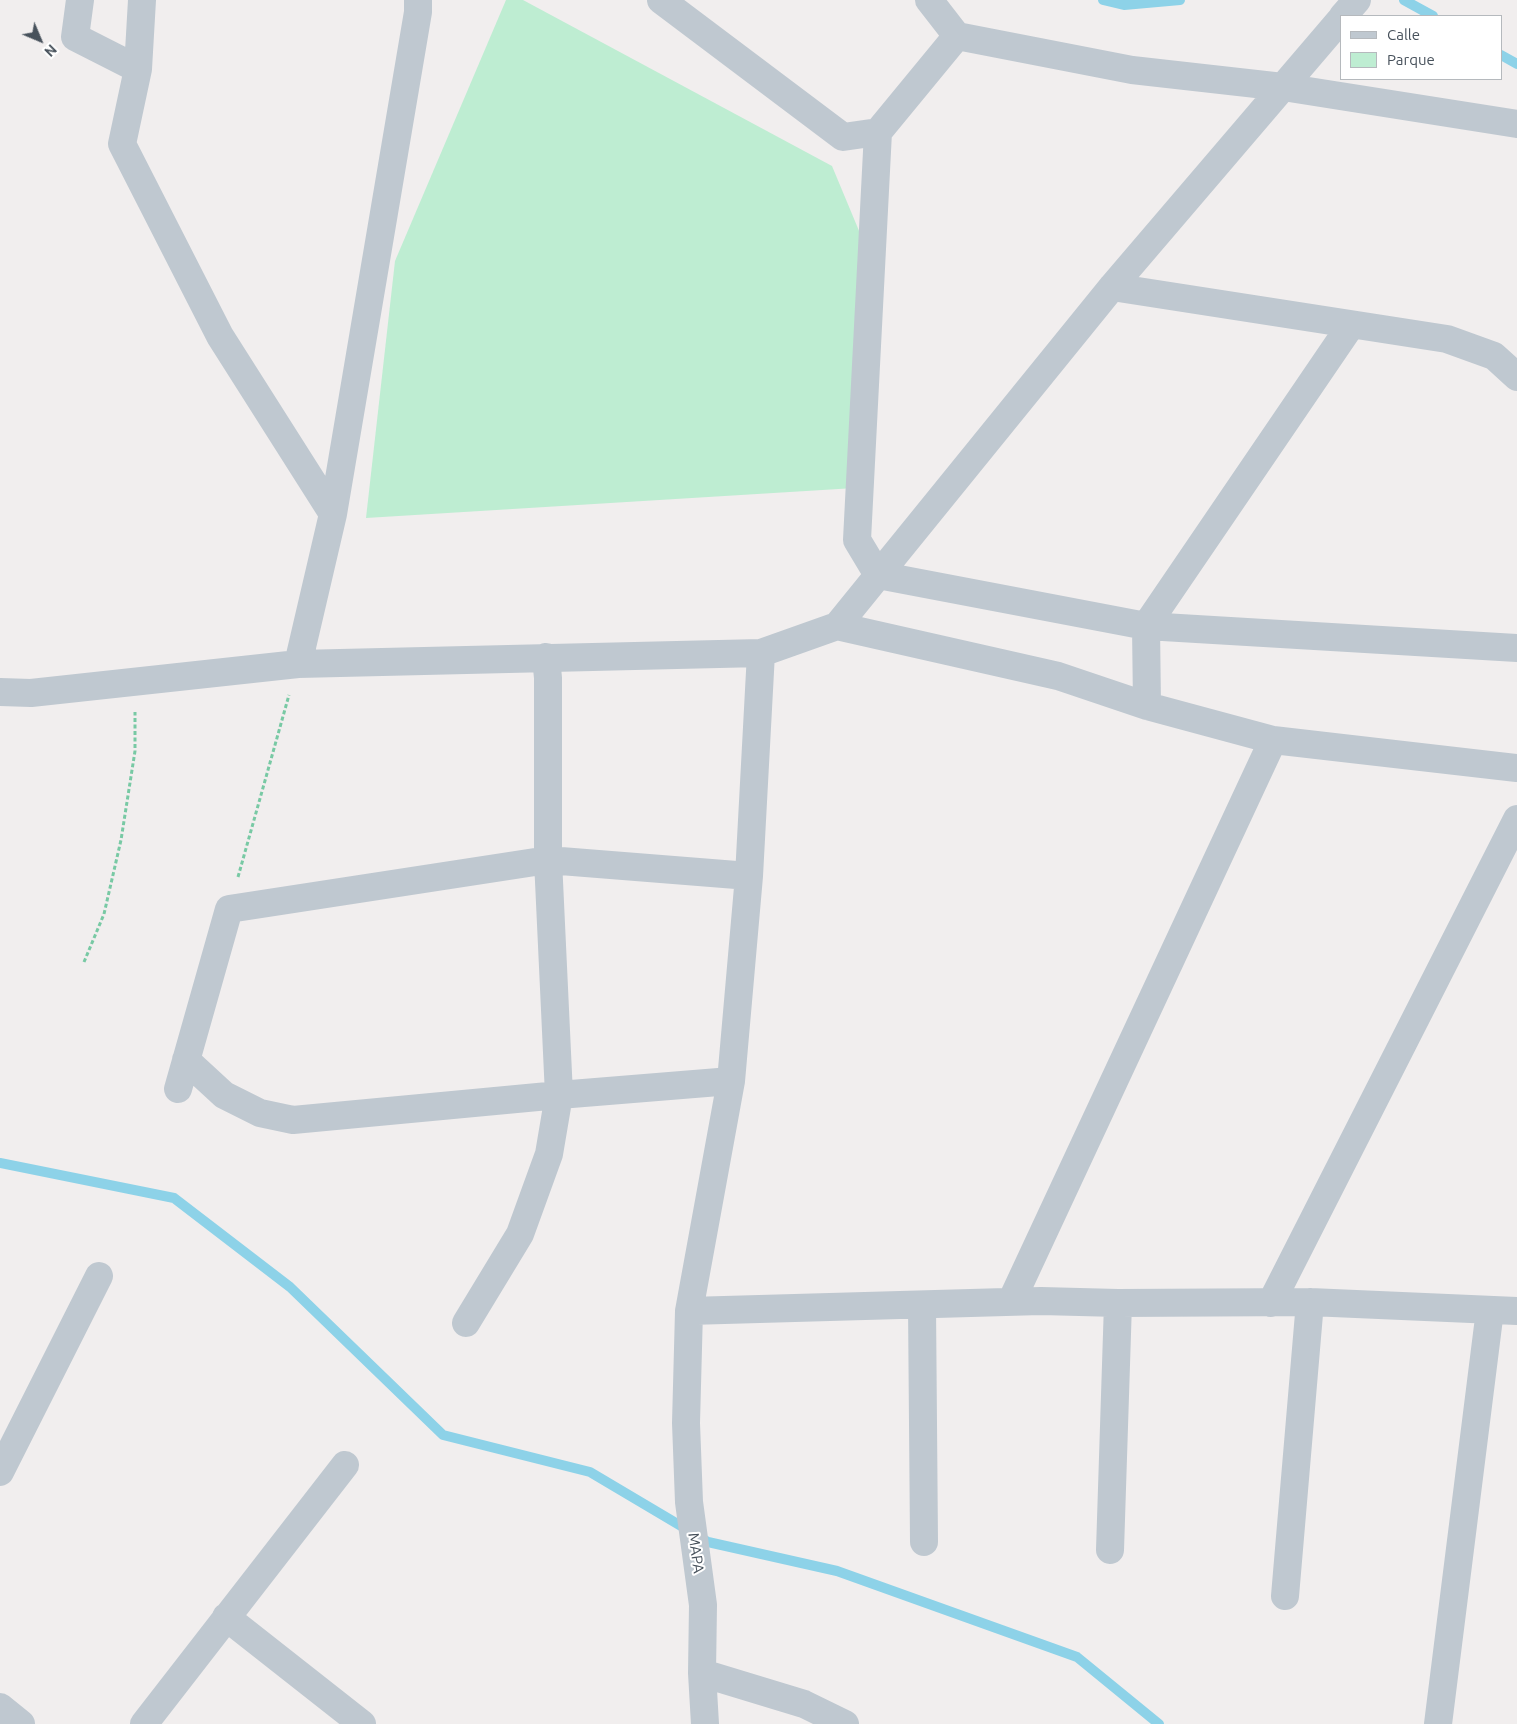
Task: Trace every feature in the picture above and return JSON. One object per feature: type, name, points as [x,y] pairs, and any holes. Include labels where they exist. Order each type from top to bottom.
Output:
[{"type":"street","points":[[80,0],[75,37],[138,69]]},
{"type":"street","points":[[142,0],[138,69],[122,144],[220,336],[333,514]]},
{"type":"street","points":[[298,664],[333,514],[418,12],[418,0]]},
{"type":"street","points":[[661,0],[843,137],[878,132]]},
{"type":"street","points":[[929,0],[957,36],[1132,70],[1282,87],[1517,124]]},
{"type":"street","points":[[0,692],[31,693],[298,664],[761,653],[837,626],[1112,287],[1340,20]]},
{"type":"street","points":[[957,36],[878,132],[857,540],[878,575],[1146,626],[1517,648]]},
{"type":"street","points":[[1112,287],[1447,339],[1494,356],[1517,377]]},
{"type":"street","points":[[1147,706],[1146,626],[1351,325]]},
{"type":"street","points":[[837,626],[1058,676],[1147,706],[1273,740],[1517,768]]},
{"type":"street","name":"MAPA","points":[[705,1724],[702,1673],[703,1605],[689,1502],[686,1423],[689,1311],[731,1080],[749,876],[761,653]]},
{"type":"street","points":[[466,1322],[520,1234],[549,1154],[559,1095],[548,860],[548,688],[546,657]]},
{"type":"street","points":[[1011,1302],[1273,740]]},
{"type":"street","points":[[1271,1303],[1517,819]]},
{"type":"street","points":[[178,1089],[229,909],[548,860],[749,876]]},
{"type":"street","points":[[186,1060],[224,1095],[260,1113],[293,1120],[731,1080]]},
{"type":"street","points":[[0,1472],[99,1276]]},
{"type":"street","points":[[689,1311],[1011,1302],[1310,1302],[1517,1310]]},
{"type":"street","points":[[1284,1596],[1310,1302]]},
{"type":"street","points":[[1110,1550],[1118,1303]]},
{"type":"street","points":[[922,1305],[924,1542]]},
{"type":"street","points":[[1438,1724],[1490,1310]]},
{"type":"street","points":[[144,1724],[345,1465]]},
{"type":"street","points":[[226,1617],[362,1724]]},
{"type":"street","points":[[702,1673],[804,1704],[845,1724]]},
{"type":"street","points":[[0,1706],[21,1724]]},
{"type":"path","points":[[229,909],[298,664]]},
{"type":"path","points":[[84,962],[104,914],[121,840],[135,751],[135,681]]},
{"type":"green space","points":[[506,0],[523,0],[832,166],[867,250],[855,488],[366,518],[395,261]]},
{"type":"waterway","points":[[1103,0],[1124,5],[1180,0]]},
{"type":"waterway","points":[[1404,0],[1431,15]]},
{"type":"waterway","points":[[1502,56],[1517,64]]},
{"type":"waterway","points":[[0,1163],[174,1198],[290,1287],[443,1435],[590,1472],[708,1542],[837,1571],[1077,1657],[1159,1724]]}]
